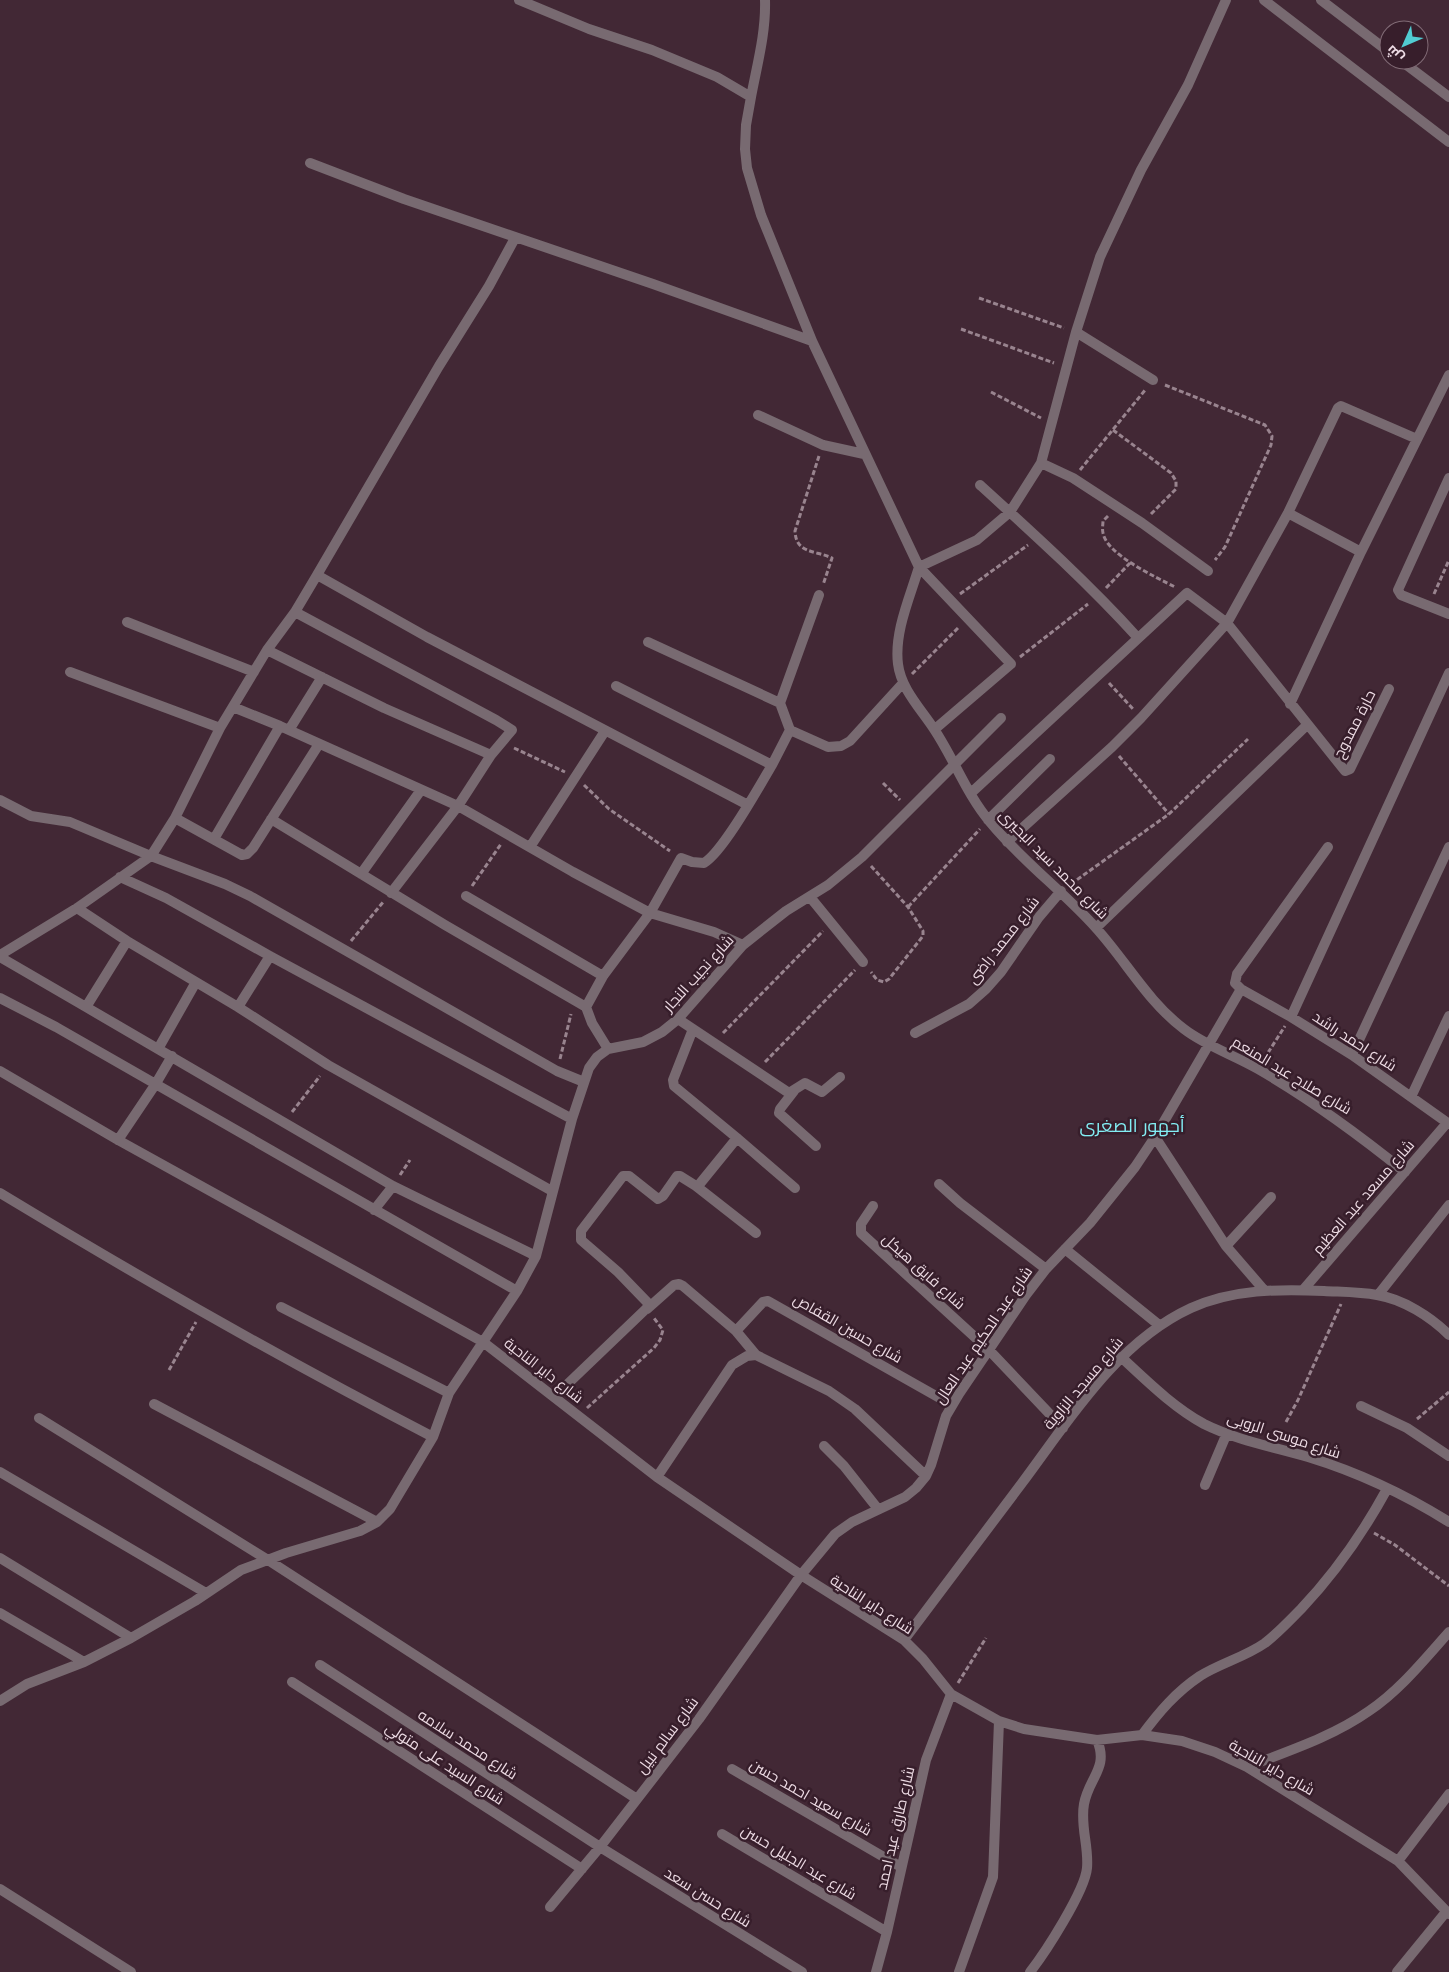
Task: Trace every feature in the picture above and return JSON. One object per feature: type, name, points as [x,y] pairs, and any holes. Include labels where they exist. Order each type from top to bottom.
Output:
[{"type":"street","points":[[519,0],[589,29],[652,50],[717,77],[751,97]]},
{"type":"street","points":[[765,0],[765,27],[746,125],[745,149],[747,168],[761,214],[812,341],[864,454],[919,566],[966,619],[1010,664],[935,729]]},
{"type":"street","points":[[919,566],[977,540],[1010,512],[1041,463],[1076,332],[1100,257],[1119,213],[1188,85],[1226,0]]},
{"type":"street","points":[[1264,0],[1449,142]]},
{"type":"street","points":[[1321,0],[1379,44]]},
{"type":"street","points":[[1413,70],[1449,97]]},
{"type":"street","points":[[310,163],[404,199],[653,284],[812,341]]},
{"type":"street","points":[[515,238],[295,612],[267,650],[220,728],[175,818],[151,856],[77,908],[0,956],[393,1186],[536,1256]]},
{"type":"street","points":[[1076,332],[1153,380]]},
{"type":"street","points":[[1290,704],[1361,552],[1449,375]]},
{"type":"street","points":[[1007,842],[1112,747],[1141,718],[1227,623],[1288,514],[1339,406],[1417,439]]},
{"type":"street","points":[[758,415],[823,445],[864,454]]},
{"type":"street","points":[[1041,463],[1073,478],[1142,523],[1208,571]]},
{"type":"street","points":[[1449,478],[1398,590],[1401,595],[1449,614]]},
{"type":"street","points":[[980,485],[1039,537],[1099,595],[1138,638]]},
{"type":"street","points":[[1288,514],[1361,552]]},
{"type":"street","name":"شارع محمد سيد البحيرى","points":[[919,566],[897,646],[898,665],[903,684],[935,729],[954,766],[988,820],[1007,842],[1061,891],[1096,928],[1132,971],[1148,994],[1166,1013],[1185,1030],[1209,1044]]},
{"type":"street","points":[[317,574],[427,637],[748,805]]},
{"type":"street","points":[[971,793],[1186,593],[1227,623],[1307,725],[1096,928]]},
{"type":"street","points":[[819,595],[780,703],[790,730],[828,747],[841,746],[850,741],[903,684]]},
{"type":"street","points":[[295,612],[505,724],[512,731],[491,755],[458,806],[391,893]]},
{"type":"street","points":[[127,622],[254,672]]},
{"type":"street","points":[[648,642],[780,703]]},
{"type":"street","points":[[267,650],[384,708],[491,755]]},
{"type":"street","points":[[70,672],[220,728]]},
{"type":"street","points":[[1291,1018],[1449,673]]},
{"type":"street","points":[[214,839],[285,728],[322,677]]},
{"type":"street","points":[[616,686],[772,766]]},
{"type":"street","name":"حارة ممدوح","points":[[1307,725],[1343,769],[1348,771],[1389,689]]},
{"type":"street","points":[[233,707],[285,728],[458,806],[650,914],[714,932],[743,945]]},
{"type":"street","name":"شارع نجيب النجار","points":[[608,1049],[643,1042],[662,1032],[678,1019],[743,945],[786,911],[810,897],[862,857],[1001,718]]},
{"type":"street","points":[[586,1007],[603,976],[650,914],[681,858],[692,862],[704,863],[709,860],[720,846],[772,766],[790,730]]},
{"type":"street","points":[[530,847],[606,731]]},
{"type":"street","points":[[175,818],[242,854],[247,854],[253,848],[319,744]]},
{"type":"street","points":[[988,820],[1050,759]]},
{"type":"street","points":[[361,874],[421,790]]},
{"type":"street","points":[[0,800],[31,816],[70,822],[242,892],[557,1071],[584,1082]]},
{"type":"street","points":[[0,1701],[27,1684],[84,1662],[131,1638],[241,1570],[354,1533],[377,1522],[390,1509],[433,1437],[449,1393],[517,1291],[536,1256],[552,1191],[584,1082],[589,1068],[597,1057],[608,1049],[592,1022],[586,1007],[391,893],[271,820]]},
{"type":"street","points":[[1241,989],[1235,983],[1237,974],[1328,847]]},
{"type":"street","points":[[1352,1056],[1449,847]]},
{"type":"street","points":[[120,877],[166,898],[572,1119]]},
{"type":"street","name":"شارع محمد راضى","points":[[915,1033],[969,1004],[986,989],[1061,891]]},
{"type":"street","points":[[466,896],[603,976]]},
{"type":"street","points":[[810,897],[863,962]]},
{"type":"street","points":[[77,908],[328,1065],[552,1191]]},
{"type":"street","points":[[86,1007],[127,941]]},
{"type":"street","points":[[238,1007],[270,956]]},
{"type":"street","points":[[158,1048],[196,982]]},
{"type":"street","name":"شارع احمد راشد","points":[[1241,989],[1352,1056],[1448,1123]]},
{"type":"street","name":"شارع عبد الحكيم عبد العال","points":[[801,1575],[835,1534],[852,1522],[905,1497],[926,1476],[952,1405],[1006,1322],[1046,1269],[1114,1196],[1155,1137],[1241,989]]},
{"type":"street","points":[[0,998],[56,1028],[517,1291]]},
{"type":"street","points":[[1411,1097],[1449,1016]]},
{"type":"street","points":[[678,1019],[786,1092],[794,1091]]},
{"type":"street","points":[[693,1029],[673,1080],[674,1086],[795,1188]]},
{"type":"street","name":"شارع صلاح عبد المنعم","points":[[1209,1044],[1257,1068],[1323,1109],[1405,1172]]},
{"type":"street","points":[[118,1140],[155,1086],[172,1056]]},
{"type":"street","name":"شارع داير الناحية","points":[[0,1071],[118,1140],[483,1342],[657,1477],[801,1575],[904,1640],[923,1659],[951,1694],[999,1721],[1024,1729],[1097,1740],[1142,1735],[1182,1741],[1215,1752],[1246,1767],[1398,1861],[1448,1913]]},
{"type":"street","points":[[816,1146],[779,1113],[780,1109],[794,1091],[805,1083],[822,1092],[840,1077]]},
{"type":"street","name":"شارع مسعد عبد العظيم","points":[[1302,1290],[1448,1123]]},
{"type":"street","points":[[1155,1137],[1226,1246],[1264,1290]]},
{"type":"street","points":[[696,1186],[700,1184],[737,1138]]},
{"type":"street","points":[[647,1310],[647,1302],[618,1272],[584,1243],[580,1235],[580,1231],[620,1178],[628,1176],[658,1199],[663,1196],[677,1176],[683,1177],[756,1233]]},
{"type":"street","points":[[938,1184],[1046,1269]]},
{"type":"street","points":[[374,1210],[393,1186]]},
{"type":"street","points":[[0,1193],[203,1312],[355,1397],[433,1437]]},
{"type":"street","points":[[1226,1246],[1271,1196]]},
{"type":"street","points":[[1378,1295],[1449,1205]]},
{"type":"street","name":"شارع فايق هيكل","points":[[873,1206],[862,1224],[861,1233],[989,1350]]},
{"type":"street","points":[[1065,1249],[1159,1326]]},
{"type":"street","points":[[554,1397],[670,1288],[679,1284],[736,1331],[756,1354],[842,1399],[867,1419],[926,1476]]},
{"type":"street","name":"شارع مسجد الزاوية","points":[[904,1640],[1062,1428],[1121,1357],[1159,1326],[1192,1308],[1227,1296],[1264,1290],[1302,1290],[1378,1295],[1400,1302],[1422,1314],[1449,1335]]},
{"type":"street","name":"شارع حسين القفاص","points":[[736,1331],[763,1302],[768,1301],[952,1405]]},
{"type":"street","points":[[282,1307],[449,1393]]},
{"type":"street","points":[[989,1350],[1062,1428]]},
{"type":"street","points":[[657,1477],[732,1365],[747,1356],[756,1354]]},
{"type":"street","name":"شارع موسى الروبى","points":[[1121,1357],[1184,1412],[1204,1424],[1347,1471],[1387,1489],[1449,1522]]},
{"type":"street","points":[[154,1404],[377,1522]]},
{"type":"street","points":[[1361,1406],[1408,1428],[1449,1456]]},
{"type":"street","points":[[39,1418],[268,1560],[637,1799]]},
{"type":"street","points":[[1205,1485],[1227,1433]]},
{"type":"street","points":[[824,1446],[862,1487],[878,1509]]},
{"type":"street","points":[[0,1472],[206,1593]]},
{"type":"street","points":[[1142,1735],[1158,1712],[1178,1692],[1201,1675],[1264,1644],[1279,1632],[1319,1590],[1343,1560],[1365,1528],[1387,1489]]},
{"type":"street","points":[[0,1558],[131,1638]]},
{"type":"street","name":"شارع سالم نبيل","points":[[550,1907],[582,1870],[699,1719],[801,1575]]},
{"type":"street","points":[[0,1613],[84,1662]]},
{"type":"street","points":[[1246,1767],[1338,1730],[1370,1711],[1405,1680],[1449,1632]]},
{"type":"street","name":"شارع محمد سلامه","points":[[320,1665],[600,1847]]},
{"type":"street","name":"شارع السيد على متولي","points":[[292,1682],[582,1870]]},
{"type":"street","name":"شارع طارق عيد احمد","points":[[876,1972],[887,1932],[926,1760],[951,1694]]},
{"type":"street","points":[[959,1972],[993,1877],[999,1721]]},
{"type":"street","points":[[1030,1972],[1060,1928],[1087,1871],[1088,1853],[1082,1819],[1084,1803],[1089,1788],[1102,1763],[1102,1751],[1097,1740]]},
{"type":"street","name":"شارع سعيد احمد حسن","points":[[732,1769],[901,1867]]},
{"type":"street","points":[[1398,1861],[1449,1794]]},
{"type":"street","name":"شارع عبد الجليل حسن","points":[[722,1834],[887,1932]]},
{"type":"street","name":"شارع حسن سعد","points":[[600,1847],[802,1972]]},
{"type":"street","points":[[0,1889],[131,1972]]},
{"type":"street","points":[[1397,1972],[1448,1913]]},
{"type":"path","points":[[979,298],[1076,332]]},
{"type":"path","points":[[960,329],[1067,368]]},
{"type":"path","points":[[1073,478],[1153,380],[1265,426],[1272,436],[1271,444],[1225,547],[1208,571]]},
{"type":"path","points":[[991,392],[1051,424]]},
{"type":"path","points":[[1113,430],[1171,473],[1176,481],[1176,489],[1142,523]]},
{"type":"path","points":[[819,595],[832,559],[831,557],[801,547],[795,539],[795,531],[823,445]]},
{"type":"path","points":[[1117,507],[1104,521],[1102,532],[1108,543],[1130,563],[1186,593]]},
{"type":"path","points":[[951,601],[1039,537]]},
{"type":"path","points":[[1429,606],[1449,560]]},
{"type":"path","points":[[1010,664],[1099,595],[1130,563]]},
{"type":"path","points":[[903,684],[966,619]]},
{"type":"path","points":[[1100,673],[1141,718]]},
{"type":"path","points":[[1061,891],[1169,814],[1248,739]]},
{"type":"path","points":[[502,743],[576,777],[609,809],[646,836],[681,858]]},
{"type":"path","points":[[1112,747],[1169,814]]},
{"type":"path","points":[[883,783],[911,810]]},
{"type":"path","points":[[908,907],[988,820]]},
{"type":"path","points":[[466,896],[507,835]]},
{"type":"path","points":[[756,1072],[863,962],[877,980],[884,982],[889,979],[923,936],[923,931],[908,907],[862,857]]},
{"type":"path","points":[[343,951],[391,893]]},
{"type":"path","points":[[714,1043],[831,923]]},
{"type":"path","points":[[557,1071],[575,1001]]},
{"type":"path","points":[[1257,1068],[1291,1018]]},
{"type":"path","points":[[284,1122],[328,1065]]},
{"type":"path","points":[[393,1186],[410,1160]]},
{"type":"path","points":[[1286,1422],[1298,1400],[1346,1292]]},
{"type":"path","points":[[578,1416],[654,1348],[660,1340],[663,1330],[647,1310]]},
{"type":"path","points":[[169,1370],[203,1312]]},
{"type":"path","points":[[1408,1428],[1449,1392]]},
{"type":"path","points":[[1365,1528],[1395,1545],[1449,1586]]},
{"type":"path","points":[[951,1694],[986,1638]]},
{"type":"district","name":"أجهور الصغرى","points":[[1132,1125]]}]
